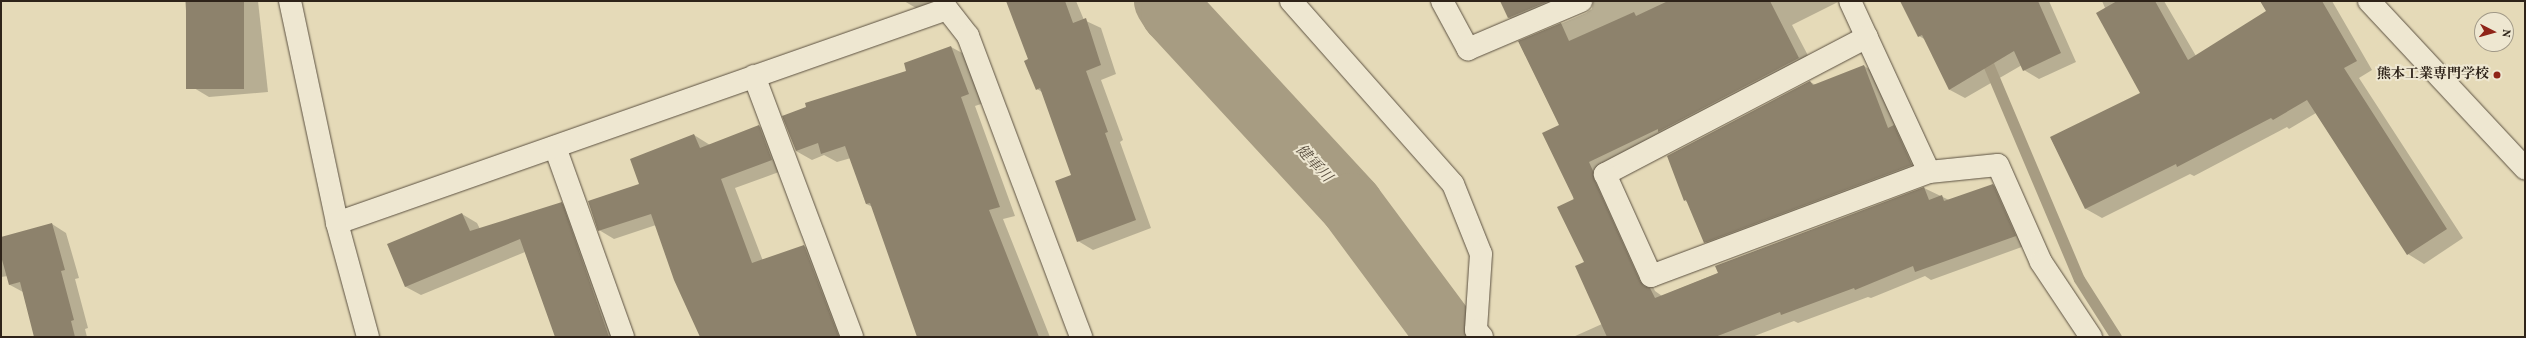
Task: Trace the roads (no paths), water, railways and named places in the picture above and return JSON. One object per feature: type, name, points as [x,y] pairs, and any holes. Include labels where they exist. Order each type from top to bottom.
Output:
[{"type":"street","points":[[290,1],[337,223],[368,337]]},
{"type":"street","points":[[1291,1],[1453,184],[1481,254],[1476,330],[1482,337]]},
{"type":"street","points":[[1442,1],[1468,49],[1581,1]]},
{"type":"street","points":[[1850,1],[1929,172]]},
{"type":"street","points":[[2369,1],[2525,168]]},
{"type":"street","points":[[337,223],[947,9],[968,36],[1080,337]]},
{"type":"street","points":[[1866,37],[1605,174],[1651,276],[1929,172],[1998,165],[2041,262],[2091,337]]},
{"type":"street","points":[[754,76],[852,337]]},
{"type":"street","points":[[555,147],[623,337]]},
{"type":"waterway","name":"健軍川","points":[[1166,1],[1173,12],[1351,205],[1449,337]]},
{"type":"waterway","points":[[1983,52],[2079,279],[2116,337]]},
{"type":"place","name":"熊本工業専門学校","points":[[2497,75]]}]
